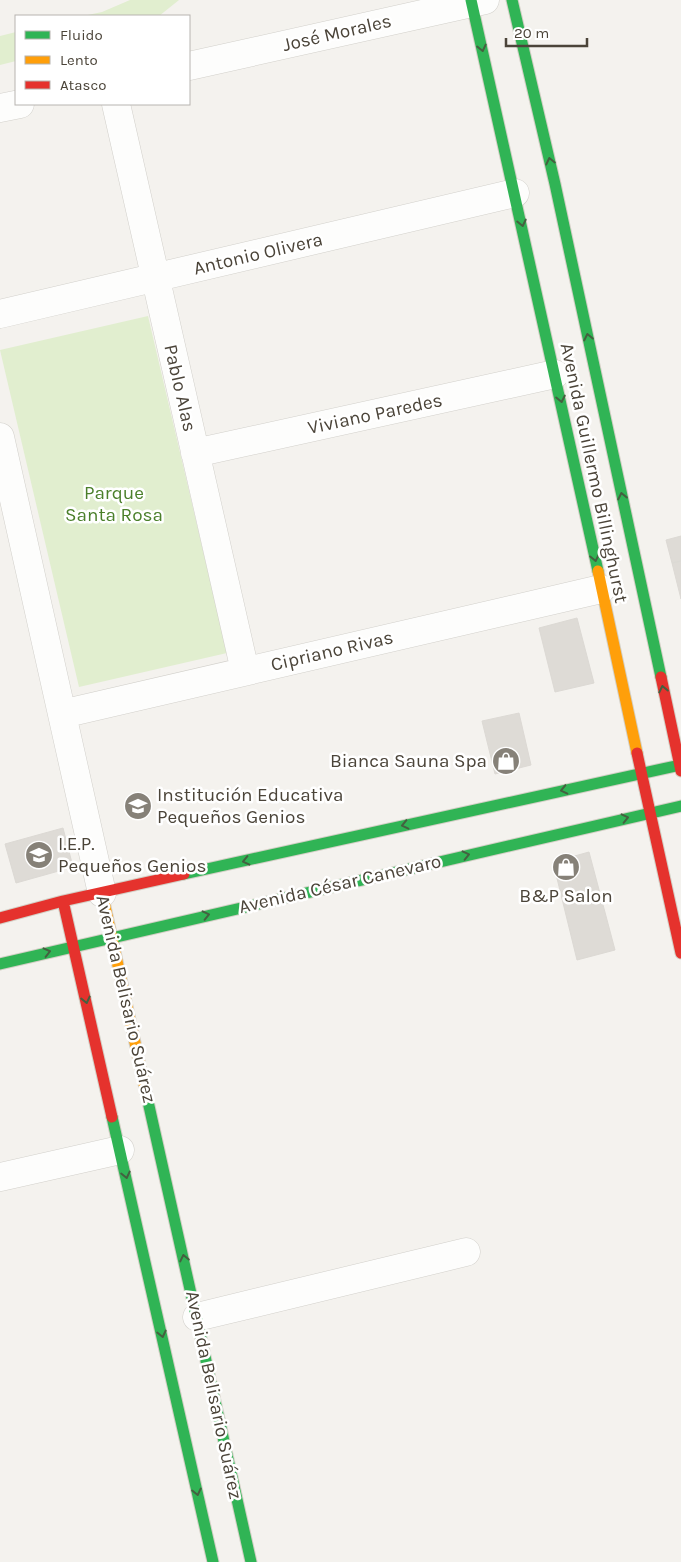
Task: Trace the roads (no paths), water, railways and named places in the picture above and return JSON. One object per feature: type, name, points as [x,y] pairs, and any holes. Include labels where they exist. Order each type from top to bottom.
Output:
[{"type":"main road","name":"Avenida Guillermo Billinghurst","points":[[512,0],[675,717],[680,768]]},
{"type":"main road","name":"Avenida Guillermo Billinghurst","points":[[476,1],[515,193],[641,773],[678,924],[681,953]]},
{"type":"main road","points":[[0,918],[63,901],[641,773],[680,768]]},
{"type":"main road","name":"Avenida César Canevaro","points":[[0,964],[73,945],[681,806]]},
{"type":"main road","name":"Avenida Belisario Suárez","points":[[102,893],[251,1562]]},
{"type":"main road","name":"Avenida Belisario Suárez","points":[[63,901],[213,1562]]},
{"type":"street","name":"José Morales","points":[[190,66],[335,35],[476,1]]},
{"type":"street","points":[[0,108],[15,105]]},
{"type":"street","name":"Pablo Alas","points":[[116,105],[245,671]]},
{"type":"street","name":"Antonio Olivera","points":[[0,314],[515,193]]},
{"type":"street","name":"Viviano Paredes","points":[[195,454],[555,374]]},
{"type":"street","name":"Avenida Belisario Suárez","points":[[0,437],[102,893]]},
{"type":"street","name":"Cipriano Rivas","points":[[62,714],[601,589]]},
{"type":"street","points":[[0,1177],[120,1150]]},
{"type":"street","points":[[197,1317],[466,1252]]},
{"type":"place","name":"Bianca Sauna Spa","points":[[506,761]]},
{"type":"place","name":"Institución Educativa Pequeños Genios","points":[[138,806]]},
{"type":"place","name":"I.E.P. Pequeños Genios","points":[[39,855]]},
{"type":"place","name":"B&P Salon","points":[[566,867]]},
{"type":"park label","name":"Parque Santa Rosa","points":[[114,504]]}]
